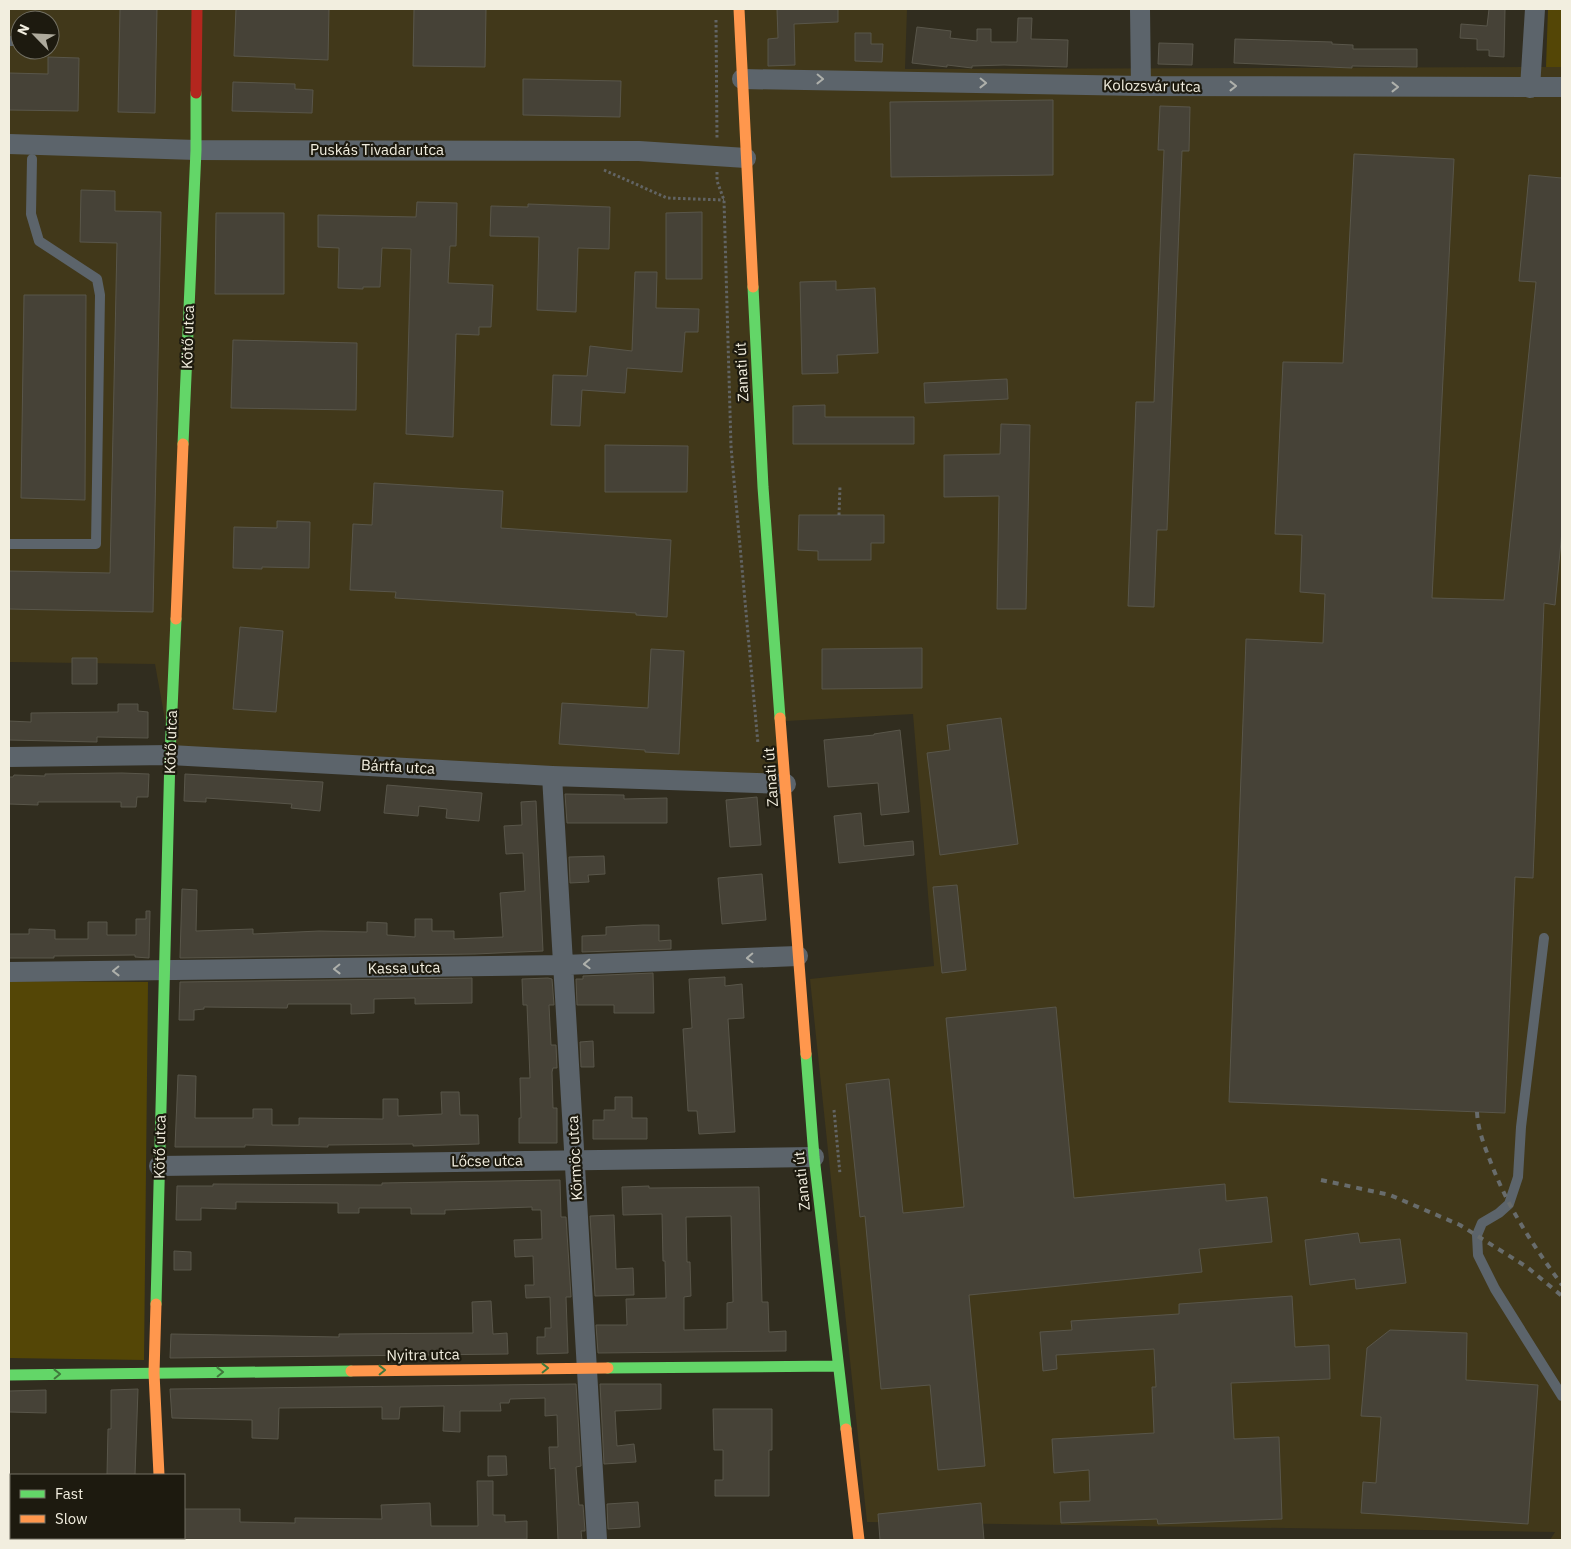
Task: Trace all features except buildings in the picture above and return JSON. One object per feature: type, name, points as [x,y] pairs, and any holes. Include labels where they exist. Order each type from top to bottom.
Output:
[{"type":"street","name":"Kötő utca","points":[[159,1474],[154,1373],[164,971],[170,755],[196,150],[197,9]]},
{"type":"street","name":"Zanati út","points":[[739,9],[763,487],[798,956],[814,1157],[859,1540]]},
{"type":"street","points":[[1140,9],[1141,86]]},
{"type":"street","points":[[1530,88],[1535,9]]},
{"type":"street","name":"Kolozsvár utca","points":[[742,78],[1141,86],[1562,87]]},
{"type":"street","name":"Puskás Tivadar utca","points":[[9,144],[196,150],[639,151],[716,158],[746,158]]},
{"type":"street","name":"Bártfa utca","points":[[9,757],[170,755],[552,776],[786,784]]},
{"type":"street","name":"Körmöc utca","points":[[552,776],[597,1540]]},
{"type":"street","name":"Kassa utca","points":[[9,972],[563,965],[798,956]]},
{"type":"street","name":"Lőcse utca","points":[[159,1166],[814,1157]]},
{"type":"street","name":"Nyitra utca","points":[[9,1375],[838,1366]]},
{"type":"lane","points":[[9,544],[96,544],[100,295],[97,278],[39,241],[31,214],[32,158]]},
{"type":"lane","points":[[1544,938],[1521,1127],[1518,1177],[1509,1204],[1499,1213],[1482,1223],[1477,1236],[1478,1255],[1495,1289],[1562,1396]]},
{"type":"path","points":[[716,18],[718,136],[716,158]]},
{"type":"path","points":[[614,175],[667,198],[724,200]]},
{"type":"path","points":[[839,515],[840,486]]},
{"type":"path","points":[[834,1109],[840,1178]]},
{"type":"shaded area","points":[[9,9],[907,9],[905,69],[1562,67],[1562,1540],[1550,1540],[1555,1532],[867,1522],[810,979],[934,966],[913,714],[786,721],[789,779],[171,753],[155,664],[9,662]]},
{"type":"shaded area","points":[[1548,9],[1562,9],[1562,67],[1546,67]]},
{"type":"shaded area","points":[[9,981],[148,982],[144,1360],[9,1358]]},
{"type":"railway","points":[[1477,1112],[1485,1148],[1507,1199],[1533,1243],[1562,1285]]},
{"type":"railway","points":[[1321,1180],[1390,1195],[1460,1225],[1527,1267],[1562,1296]]},
{"type":"traffic: fast","points":[[183,444],[196,150],[196,93]]},
{"type":"traffic: fast","points":[[753,287],[763,487],[780,718]]},
{"type":"traffic: fast","points":[[156,1304],[170,755],[176,619]]},
{"type":"traffic: fast","points":[[806,1054],[814,1157],[846,1429]]},
{"type":"traffic: fast","points":[[608,1368],[838,1366]]},
{"type":"traffic: fast","points":[[9,1375],[351,1371]]},
{"type":"traffic: slow","points":[[739,9],[753,287]]},
{"type":"traffic: slow","points":[[176,619],[183,444]]},
{"type":"traffic: slow","points":[[780,718],[806,1054]]},
{"type":"traffic: slow","points":[[156,1304],[154,1373],[159,1474]]},
{"type":"traffic: slow","points":[[351,1371],[608,1368]]},
{"type":"traffic: slow","points":[[846,1429],[859,1540]]},
{"type":"traffic: jam","points":[[196,93],[197,9]]}]
